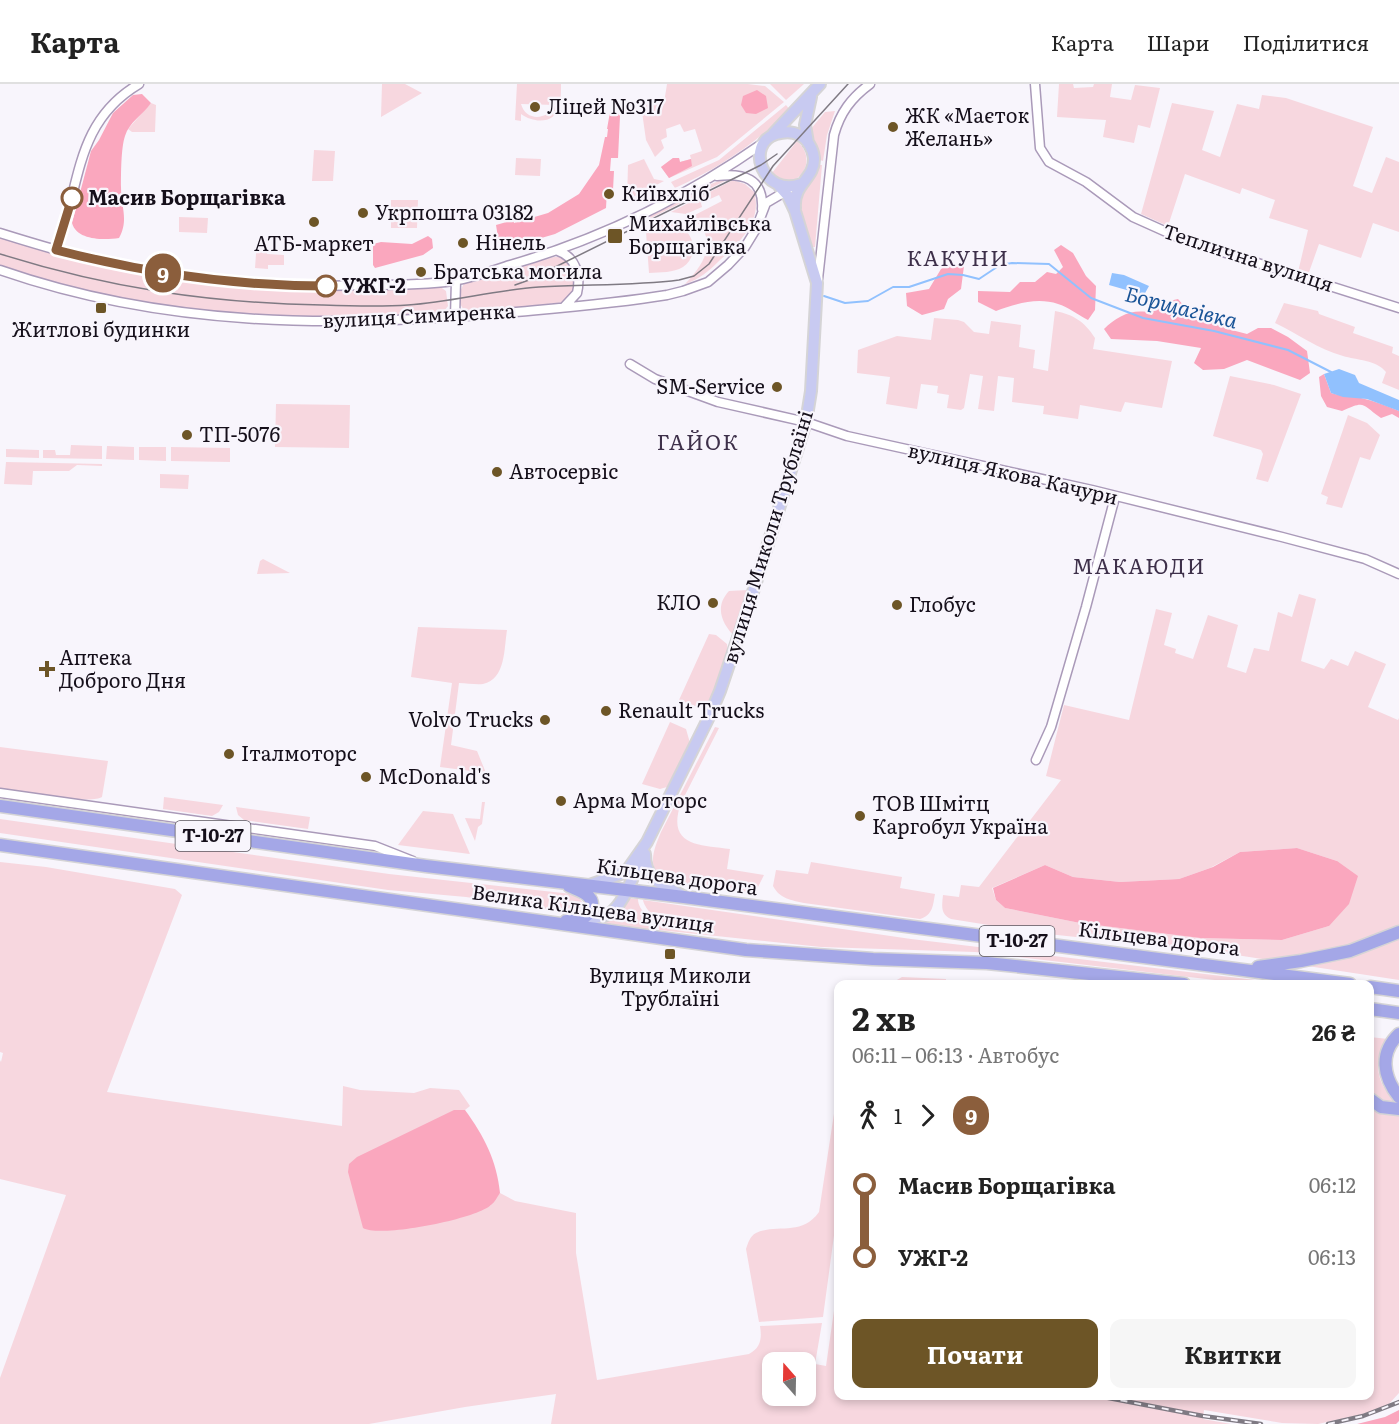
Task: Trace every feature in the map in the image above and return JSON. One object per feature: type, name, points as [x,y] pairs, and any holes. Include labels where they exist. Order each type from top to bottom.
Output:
[{"type":"highway","name":"Кільцева дорога","points":[[0,806],[426,866],[559,881],[1321,980]]},
{"type":"highway","name":"Велика Кільцева вулиця","points":[[0,845],[746,950],[873,959],[987,963],[1146,980]]},
{"type":"highway","points":[[550,923],[580,920],[590,912],[591,899],[587,894],[559,881]]},
{"type":"highway","points":[[1242,969],[1336,955],[1399,932]]},
{"type":"highway","points":[[1374,988],[1399,991]]},
{"type":"highway","points":[[1374,1010],[1399,1013]]},
{"type":"highway","points":[[1399,1034],[1386,1053],[1384,1069],[1391,1087],[1399,1097]]},
{"type":"highway","points":[[1374,1103],[1381,1107],[1399,1109]]},
{"type":"main road","name":"вулиця Симиренка","points":[[768,139],[816,88]]},
{"type":"main road","name":"вулиця Симиренка","points":[[808,144],[805,125],[808,106],[816,88]]},
{"type":"main road","points":[[790,187],[811,172],[814,156],[808,144],[796,134],[781,133],[768,139],[760,151],[761,165],[769,180],[790,187],[796,193],[795,211]]},
{"type":"main road","points":[[790,187],[795,211],[818,283]]},
{"type":"main road","name":"вулиця Миколи Трублаїні","points":[[589,885],[621,874],[646,847],[720,691],[806,422],[811,391],[818,283]]},
{"type":"main road","points":[[580,920],[609,914],[621,901],[646,847]]},
{"type":"main road","points":[[646,847],[645,864],[650,876],[684,897]]},
{"type":"street","points":[[56,250],[82,158],[93,129],[111,106],[139,84]]},
{"type":"street","name":"вулиця Миколи Трублаїні","points":[[818,283],[834,135],[848,103],[870,84]]},
{"type":"street","name":"Теплична вулиця","points":[[1035,84],[1040,148],[1049,162],[1086,182],[1133,217],[1182,239],[1399,308]]},
{"type":"street","name":"вулиця Симиренка","points":[[0,233],[115,265],[243,282],[350,286],[421,284],[456,280],[558,251],[633,219],[713,177],[768,139]]},
{"type":"street","points":[[713,177],[738,176],[751,180],[762,194],[762,209]]},
{"type":"street","points":[[762,209],[770,199],[790,187]]},
{"type":"street","name":"вулиця Симиренка","points":[[0,270],[41,284],[103,299],[236,318],[363,322],[455,317],[564,307],[667,295],[683,291],[708,282],[728,265],[745,247],[756,229],[762,209]]},
{"type":"street","points":[[558,251],[572,259],[578,277],[578,293],[564,307]]},
{"type":"street","points":[[455,317],[456,280]]},
{"type":"street","name":"вулиця Якова Качури","points":[[630,364],[655,379],[718,402],[806,422],[847,436],[1115,497],[1334,551],[1366,560],[1399,574]]},
{"type":"street","points":[[1036,760],[1051,727],[1115,497]]},
{"type":"street","points":[[0,793],[375,846],[426,866]]},
{"type":"shaded area","points":[[382,84],[405,84],[422,93],[381,117]]},
{"type":"shaded area","points":[[517,84],[561,84],[558,111],[550,119],[538,121],[521,114],[521,121],[515,120]],"holes":[[[521,104],[555,105],[547,114],[537,117],[527,114]]]},
{"type":"shaded area","points":[[667,84],[765,86],[784,102],[717,157],[669,178],[661,167],[673,158],[679,158],[680,162],[691,159],[690,155],[702,151],[695,129],[684,132],[680,124],[666,129],[667,137],[661,140],[664,148],[655,157],[646,140],[641,105],[664,103]]},
{"type":"shaded area","points":[[770,84],[804,84],[786,100]]},
{"type":"shaded area","points":[[1059,84],[1073,84],[1074,88],[1093,87],[1094,84],[1112,84],[1110,97],[1131,100],[1135,85],[1160,88],[1150,128],[1138,125],[1134,143],[1103,137],[1106,120],[1057,117]]},
{"type":"shaded area","points":[[757,90],[766,96],[768,108],[756,114],[746,113],[741,105],[743,96]]},
{"type":"shaded area","points":[[142,94],[151,103],[127,131],[123,147],[121,187],[124,225],[122,231],[119,238],[99,239],[85,236],[75,229],[72,223],[91,151],[113,113],[133,95]]},
{"type":"shaded area","points":[[1262,95],[1286,98],[1373,127],[1353,186],[1372,193],[1386,157],[1399,162],[1399,232],[1373,223],[1361,258],[1319,244],[1308,275],[1298,272],[1308,230],[1269,218],[1275,200],[1242,188],[1240,194],[1185,174],[1168,226],[1141,214],[1172,103],[1214,111],[1202,150],[1220,157],[1237,104],[1259,109]]},
{"type":"shaded area","points":[[151,103],[156,105],[155,132],[132,132],[128,129]]},
{"type":"shaded area","points":[[786,105],[790,110],[750,144],[707,172],[675,188],[671,182],[719,160]]},
{"type":"shaded area","points":[[835,111],[827,135],[823,161],[820,160],[810,130],[825,112]]},
{"type":"shaded area","points":[[610,112],[617,112],[620,116],[618,158],[611,158],[610,171],[614,171],[613,190],[607,190],[606,208],[555,234],[500,250],[496,225],[513,220],[514,223],[548,213],[579,194],[599,165],[605,137],[607,137]]},
{"type":"shaded area","points":[[797,141],[804,150],[805,167],[795,179],[788,181],[780,179],[772,173]]},
{"type":"shaded area","points":[[314,150],[335,151],[333,181],[312,181]]},
{"type":"shaded area","points":[[516,158],[541,159],[540,176],[515,175]]},
{"type":"shaded area","points":[[673,158],[679,158],[680,162],[691,159],[692,166],[669,178],[661,167]]},
{"type":"shaded area","points":[[644,159],[654,179],[664,181],[627,200],[628,165]]},
{"type":"shaded area","points":[[822,165],[815,247],[813,247],[804,221],[801,200]]},
{"type":"shaded area","points":[[721,180],[725,181],[651,218],[649,216],[706,186]]},
{"type":"shaded area","points":[[733,180],[745,184],[754,192],[756,203],[752,222],[735,246],[712,268],[685,284],[703,259],[707,242],[700,225],[691,217],[722,201],[719,195],[701,203],[702,207],[686,214],[671,212]]},
{"type":"shaded area","points":[[391,200],[418,200],[417,228],[391,228]]},
{"type":"shaded area","points":[[179,217],[208,218],[207,233],[179,232]]},
{"type":"shaded area","points":[[672,224],[685,230],[692,241],[692,255],[689,262],[679,269],[649,273],[646,232],[662,225]]},
{"type":"shaded area","points":[[428,236],[432,239],[433,248],[423,255],[375,268],[373,265],[373,244],[381,242],[412,244]]},
{"type":"shaded area","points":[[0,237],[53,254],[107,267],[217,283],[328,289],[439,286],[446,291],[448,306],[441,315],[357,318],[231,313],[147,303],[92,293],[0,267]]},
{"type":"shaded area","points":[[257,240],[267,240],[267,254],[284,255],[284,265],[268,265],[268,269],[255,268]]},
{"type":"shaded area","points":[[1061,245],[1073,253],[1086,276],[1096,286],[1095,310],[1088,320],[1066,307],[1050,302],[1026,302],[996,311],[978,302],[978,291],[1010,292],[1020,282],[1035,282],[1047,272],[1056,274],[1063,267],[1054,250]]},
{"type":"shaded area","points":[[554,257],[563,257],[574,273],[575,286],[565,302],[469,313],[462,307],[460,295],[465,282]]},
{"type":"shaded area","points":[[949,263],[964,266],[961,289],[948,299],[944,309],[922,315],[907,306],[906,293],[929,289],[941,269]]},
{"type":"shaded area","points":[[1178,299],[1191,314],[1217,316],[1224,328],[1247,334],[1258,328],[1271,328],[1288,337],[1307,351],[1310,373],[1300,380],[1247,360],[1224,369],[1203,370],[1194,363],[1201,348],[1157,341],[1111,339],[1104,329],[1114,320],[1126,314],[1151,313],[1156,304]]},
{"type":"shaded area","points":[[1284,303],[1318,311],[1319,314],[1355,327],[1353,333],[1393,347],[1392,353],[1399,356],[1399,390],[1382,383],[1386,372],[1377,365],[1325,349],[1275,323]]},
{"type":"shaded area","points":[[1055,311],[1073,317],[1087,327],[1095,338],[1093,349],[1172,361],[1162,408],[1125,402],[1121,412],[1080,405],[1078,419],[1043,414],[1044,406],[1012,402],[1014,378],[998,376],[994,411],[978,409],[983,376],[970,374],[964,408],[961,410],[947,408],[949,395],[937,393],[938,386],[921,384],[917,409],[886,404],[890,377],[857,373],[858,350],[897,336],[931,340],[934,318],[958,320],[964,322],[974,332],[989,334],[991,321],[1021,325],[1019,347],[1035,350],[1033,368],[1048,371]]},
{"type":"shaded area","points":[[1324,374],[1331,393],[1385,405],[1399,411],[1399,418],[1392,414],[1381,418],[1363,405],[1355,405],[1342,411],[1327,407],[1321,396],[1319,377]]},
{"type":"shaded area","points":[[1230,376],[1274,385],[1301,394],[1268,482],[1256,479],[1263,454],[1261,450],[1213,436]]},
{"type":"shaded area","points":[[276,404],[350,405],[349,448],[275,447]]},
{"type":"shaded area","points":[[1348,415],[1367,423],[1380,435],[1370,460],[1360,457],[1342,508],[1326,504],[1328,497],[1321,494]]},
{"type":"shaded area","points":[[71,445],[102,446],[102,459],[43,458],[43,450],[55,450],[56,455],[70,455]]},
{"type":"shaded area","points":[[107,446],[134,447],[134,460],[106,459]]},
{"type":"shaded area","points":[[139,447],[166,447],[166,461],[139,460]]},
{"type":"shaded area","points":[[171,447],[230,448],[230,462],[171,461]]},
{"type":"shaded area","points":[[6,449],[39,450],[39,458],[6,457]]},
{"type":"shaded area","points":[[6,462],[102,464],[102,466],[77,465],[69,471],[33,471],[32,485],[4,484]]},
{"type":"shaded area","points":[[160,474],[189,475],[188,489],[160,488]]},
{"type":"shaded area","points":[[263,559],[290,573],[257,574],[260,561]]},
{"type":"shaded area","points":[[748,590],[735,637],[723,621],[722,603],[729,591]]},
{"type":"shaded area","points":[[1299,594],[1316,599],[1301,661],[1324,669],[1331,659],[1348,666],[1355,651],[1386,664],[1368,707],[1398,720],[1399,718],[1399,980],[1223,953],[1039,933],[951,919],[945,915],[942,909],[943,895],[959,897],[961,885],[979,887],[1061,780],[1046,776],[1064,705],[1129,720],[1156,609],[1172,613],[1164,645],[1176,649],[1175,653],[1193,659],[1208,615],[1238,625],[1227,667],[1246,673],[1254,648],[1269,651],[1278,612],[1292,617]],"holes":[[[1297,848],[1337,861],[1329,926],[1282,940],[1200,938],[1080,923],[1005,908],[996,900],[992,888],[1045,865],[1073,877],[1120,882],[1179,879],[1210,868],[1240,852]]]},
{"type":"shaded area","points":[[418,627],[507,630],[504,654],[496,676],[483,684],[459,683],[451,745],[477,751],[486,773],[440,767],[452,683],[411,677]]},
{"type":"shaded area","points":[[709,634],[716,635],[727,644],[728,652],[711,699],[698,707],[679,700]]},
{"type":"shaded area","points":[[670,722],[686,729],[690,743],[667,787],[660,789],[642,784]]},
{"type":"shaded area","points":[[715,727],[719,728],[681,803],[678,828],[688,841],[730,849],[727,869],[764,875],[758,887],[749,893],[666,881],[659,876],[653,865],[654,852],[661,832]]},
{"type":"shaded area","points":[[0,747],[108,761],[102,797],[70,798],[0,788]]},
{"type":"shaded area","points":[[164,797],[223,805],[219,812],[212,816],[163,809]]},
{"type":"shaded area","points":[[482,802],[485,802],[482,824],[478,827],[475,841],[465,818],[480,819]]},
{"type":"shaded area","points":[[236,807],[310,817],[308,829],[244,820],[238,815]]},
{"type":"shaded area","points":[[423,811],[453,814],[470,854],[398,845]]},
{"type":"shaded area","points":[[0,819],[389,874],[572,894],[583,903],[579,911],[575,913],[466,897],[388,890],[0,833]]},
{"type":"shaded area","points":[[1297,848],[1337,861],[1358,876],[1349,904],[1329,926],[1282,940],[1200,938],[1080,923],[1005,908],[996,900],[993,888],[1045,865],[1073,877],[1120,882],[1179,879],[1213,867],[1240,852]]},
{"type":"shaded area","points":[[0,862],[46,867],[175,889],[182,895],[107,1092],[342,1126],[343,1086],[360,1090],[414,1093],[430,1088],[459,1090],[470,1106],[465,1110],[454,1110],[490,1206],[500,1193],[515,1201],[576,1213],[576,1253],[597,1380],[749,1354],[760,1342],[760,1326],[822,1323],[816,1358],[816,1352],[762,1352],[762,1406],[816,1406],[816,1364],[826,1366],[834,1311],[834,1400],[1374,1400],[1374,1106],[1399,1115],[1399,1393],[1387,1406],[1318,1424],[1282,1423],[1204,1410],[1203,1419],[1231,1424],[551,1424],[556,1394],[369,1424],[0,1424],[0,1378],[66,1195],[0,1179],[0,1060],[1,1062],[3,1053],[0,1052]]},
{"type":"shaded area","points":[[811,862],[902,877],[900,888],[935,894],[932,909],[928,915],[920,919],[804,903],[779,894],[773,886],[776,870],[808,874]]},
{"type":"shaded area","points":[[626,898],[638,899],[640,908],[653,925],[654,930],[603,924],[602,922]]},
{"type":"shaded area","points":[[643,900],[911,939],[1254,980],[1215,980],[975,952],[821,947],[659,930],[657,922]]},
{"type":"shaded area","points":[[902,977],[946,979],[946,980],[897,980]]},
{"type":"shaded area","points":[[1374,1037],[1388,1039],[1380,1057],[1379,1073],[1385,1089],[1398,1103],[1380,1101],[1374,1096]]},
{"type":"shaded area","points":[[454,1110],[465,1110],[488,1149],[496,1170],[500,1193],[494,1202],[467,1216],[428,1226],[388,1231],[363,1228],[348,1172],[349,1164],[357,1157]]},
{"type":"shaded area","points":[[834,1114],[834,1236],[823,1317],[759,1322],[746,1249],[751,1238],[764,1230],[797,1227],[805,1224],[819,1212]]},
{"type":"shaded area","points":[[1399,1410],[1399,1421],[1396,1424],[1357,1424],[1385,1417]]},
{"type":"water","points":[[1112,273],[1124,275],[1149,286],[1144,295],[1109,285]]},
{"type":"water","points":[[1339,369],[1355,375],[1359,383],[1399,400],[1399,411],[1367,399],[1343,397],[1331,393],[1324,374]]},
{"type":"waterway","name":"Борщагівка","points":[[824,296],[845,303],[868,301],[893,287],[909,287],[948,274],[979,279],[1000,265],[1049,264],[1091,298],[1143,318],[1214,331],[1288,350],[1331,372]]},
{"type":"tram line","points":[[0,254],[80,276],[159,292],[280,304],[408,305],[523,289],[679,280],[694,276],[709,264],[773,166],[848,84]]},
{"type":"tram line","points":[[515,285],[761,165],[777,154]]},
{"type":"railway","points":[[1119,1400],[1261,1424]]},
{"type":"railway","points":[[1328,1424],[1363,1416],[1399,1402]]},
{"type":"bus line","name":"9","points":[[72,198],[56,250],[115,265],[210,279],[326,286]]},
{"type":"place","name":"Ліцей №317","points":[[535,107]]},
{"type":"place","name":"ЖК «Маєток Желань»","points":[[893,127]]},
{"type":"place","name":"Київхліб","points":[[609,194]]},
{"type":"place","name":"Масив Борщагівка","points":[[72,198]]},
{"type":"place","name":"Укрпошта 03182","points":[[363,213]]},
{"type":"place","name":"АТБ-маркет","points":[[314,222]]},
{"type":"place","name":"Михайлівська Борщагівка","points":[[615,236]]},
{"type":"place","name":"Нінель","points":[[463,243]]},
{"type":"place","name":"Братська могила","points":[[421,272]]},
{"type":"place","name":"УЖГ-2","points":[[326,286]]},
{"type":"place","name":"Житлові будинки","points":[[101,308]]},
{"type":"place","name":"SM-Service","points":[[777,387]]},
{"type":"place","name":"ТП-5076","points":[[187,435]]},
{"type":"place","name":"Автосервіс","points":[[497,472]]},
{"type":"place","name":"КЛО","points":[[713,603]]},
{"type":"place","name":"Глобус","points":[[897,605]]},
{"type":"place","name":"Аптека Доброго Дня","points":[[47,669]]},
{"type":"place","name":"Renault Trucks","points":[[606,711]]},
{"type":"place","name":"Volvo Trucks","points":[[545,720]]},
{"type":"place","name":"Італмоторс","points":[[229,754]]},
{"type":"place","name":"McDonald's","points":[[366,777]]},
{"type":"place","name":"Арма Моторс","points":[[561,801]]},
{"type":"place","name":"ТОВ Шмітц Каргобул Україна","points":[[860,816]]},
{"type":"place","name":"Вулиця Миколи Трублаїні","points":[[670,954]]},
{"type":"district","name":"КАКУНИ","points":[[958,259]]},
{"type":"district","name":"ГАЙОК","points":[[698,443]]},
{"type":"district","name":"МАКАЮДИ","points":[[1139,567]]}]
